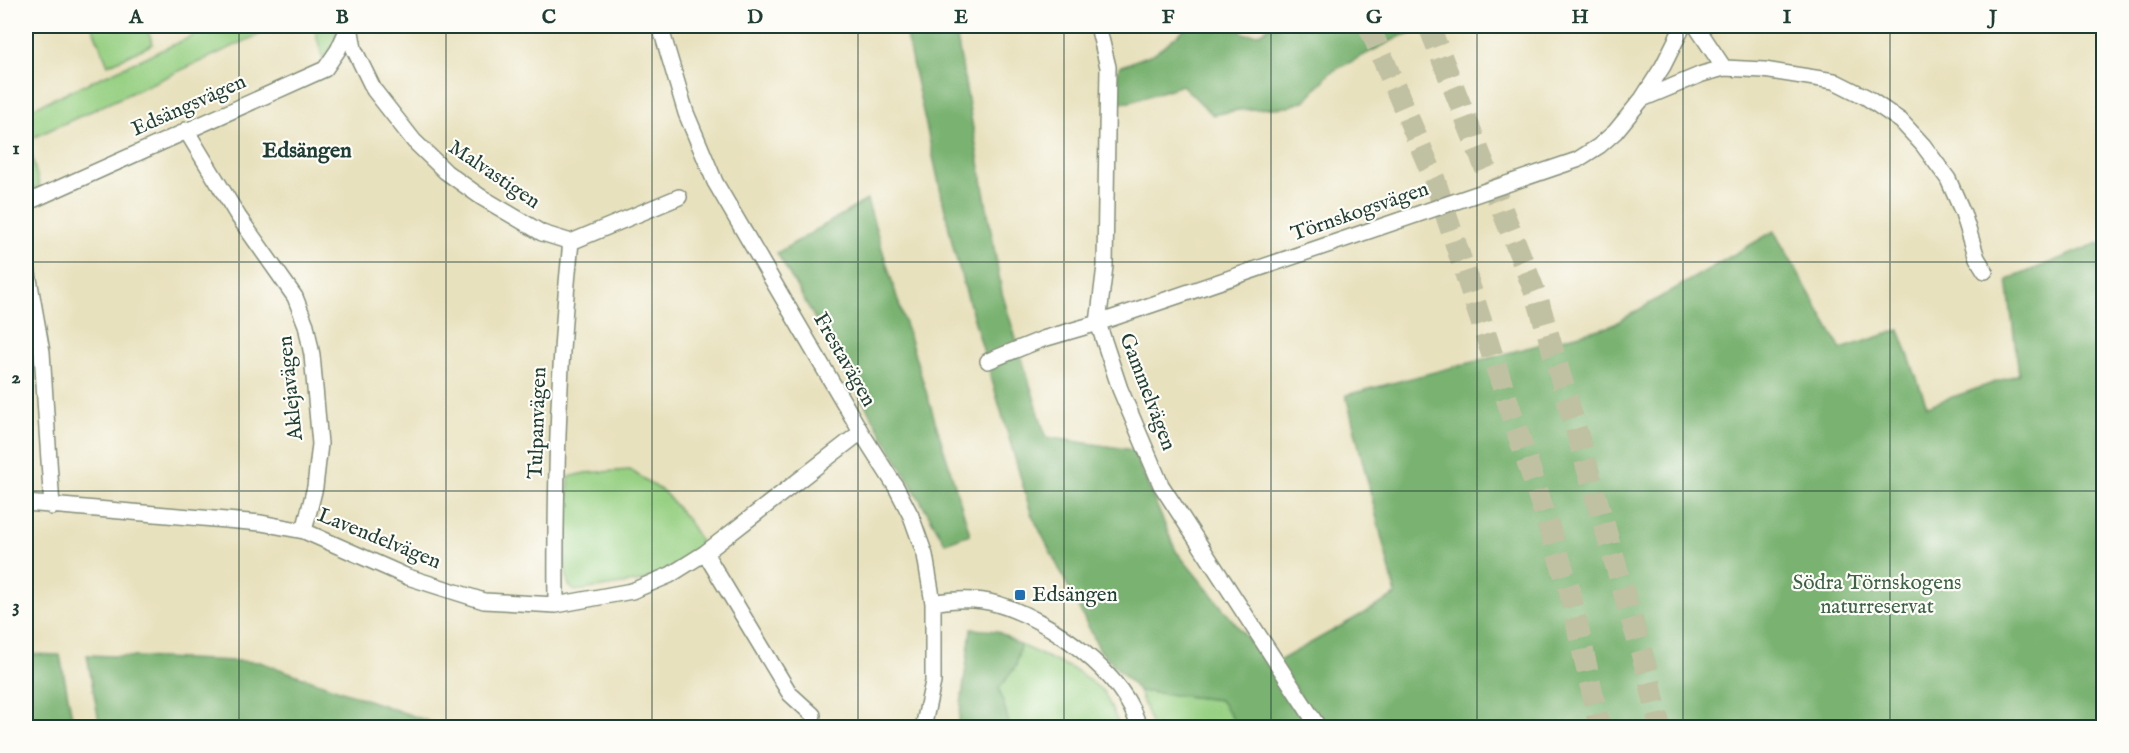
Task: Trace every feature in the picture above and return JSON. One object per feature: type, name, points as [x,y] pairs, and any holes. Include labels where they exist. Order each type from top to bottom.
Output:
[{"type":"street","name":"Edsängsvägen","points":[[26,203],[325,69],[350,26]]},
{"type":"street","name":"Malvastigen","points":[[350,26],[354,49],[374,90],[414,141],[446,172],[481,197],[542,233],[571,242]]},
{"type":"street","name":"Frestavägen","points":[[660,26],[686,113],[716,182],[911,516],[925,555],[933,603],[933,682],[923,728]]},
{"type":"street","name":"Gammelvägen","points":[[1098,26],[1108,67],[1105,266],[1098,323],[1120,389],[1161,485],[1319,728]]},
{"type":"street","points":[[1642,99],[1663,66],[1683,26]]},
{"type":"street","points":[[1696,26],[1724,68]]},
{"type":"street","name":"Törnskogsvägen","points":[[987,361],[1043,339],[1098,323],[1577,159],[1599,146],[1615,132],[1642,99],[1702,74],[1724,68],[1764,70],[1834,81],[1866,97],[1901,121],[1923,145],[1948,179],[1963,213],[1977,258],[1985,271]]},
{"type":"street","name":"Aklejavägen","points":[[186,130],[238,216],[296,297],[306,325],[312,355],[320,444],[315,487],[304,531]]},
{"type":"street","points":[[571,242],[679,197]]},
{"type":"street","name":"Tulpanvägen","points":[[556,605],[557,438],[563,315],[571,242]]},
{"type":"street","points":[[26,262],[42,351],[52,507]]},
{"type":"street","name":"Lavendelvägen","points":[[26,503],[261,523],[304,531],[408,577],[484,601],[556,605],[632,591],[670,575],[705,553],[861,432]]},
{"type":"street","points":[[705,553],[790,694],[813,715]]},
{"type":"street","points":[[933,603],[961,598],[997,604],[1028,616],[1060,634],[1090,657],[1117,685],[1137,720],[1139,728]]},
{"type":"green space","points":[[92,26],[146,26],[153,44],[108,65]]},
{"type":"green space","points":[[215,26],[278,26],[28,140],[40,189],[26,186],[26,111]]},
{"type":"green space","points":[[314,26],[337,26],[335,42],[323,60]]},
{"type":"green space","name":"Södra Törnskogens naturreservat","points":[[904,26],[955,26],[1002,293],[1046,437],[1133,450],[1176,551],[1270,666],[1396,595],[1346,395],[1611,326],[1774,231],[1841,349],[1899,330],[1927,406],[2019,374],[2007,280],[2098,243],[2103,246],[2103,727],[1239,728],[1220,700],[1139,691],[1100,650],[1031,513],[954,251]]},
{"type":"green space","points":[[1189,26],[1235,26],[1245,34],[1258,34],[1271,26],[1502,26],[1496,31],[1441,29],[1403,35],[1331,72],[1306,100],[1288,107],[1239,110],[1213,115],[1182,85],[1130,102],[1116,103],[1119,67],[1155,53]]},
{"type":"green space","points":[[867,200],[970,534],[945,543],[777,253]]},
{"type":"green space","points":[[630,470],[664,492],[687,519],[704,547],[670,569],[642,581],[575,591],[569,586],[565,568],[569,477],[585,473]]},
{"type":"green space","points":[[971,629],[997,631],[1020,645],[1016,666],[999,689],[1010,727],[958,727]]},
{"type":"green space","points":[[1020,645],[1077,671],[1104,692],[1120,727],[1010,727],[999,689],[1016,666]]},
{"type":"green space","points":[[26,654],[60,655],[74,727],[26,727]]},
{"type":"green space","points":[[87,655],[260,662],[439,725],[439,727],[100,727]]},
{"type":"green space","points":[[1139,691],[1221,700],[1239,727],[1152,727]]},
{"type":"tunnel","points":[[1369,26],[1434,178],[1569,588],[1600,728]]},
{"type":"tunnel","points":[[1429,26],[1538,300],[1649,678],[1660,728]]},
{"type":"place","name":"Edsängen","points":[[1020,595]]},
{"type":"district","name":"Edsängen","points":[[307,151]]}]
